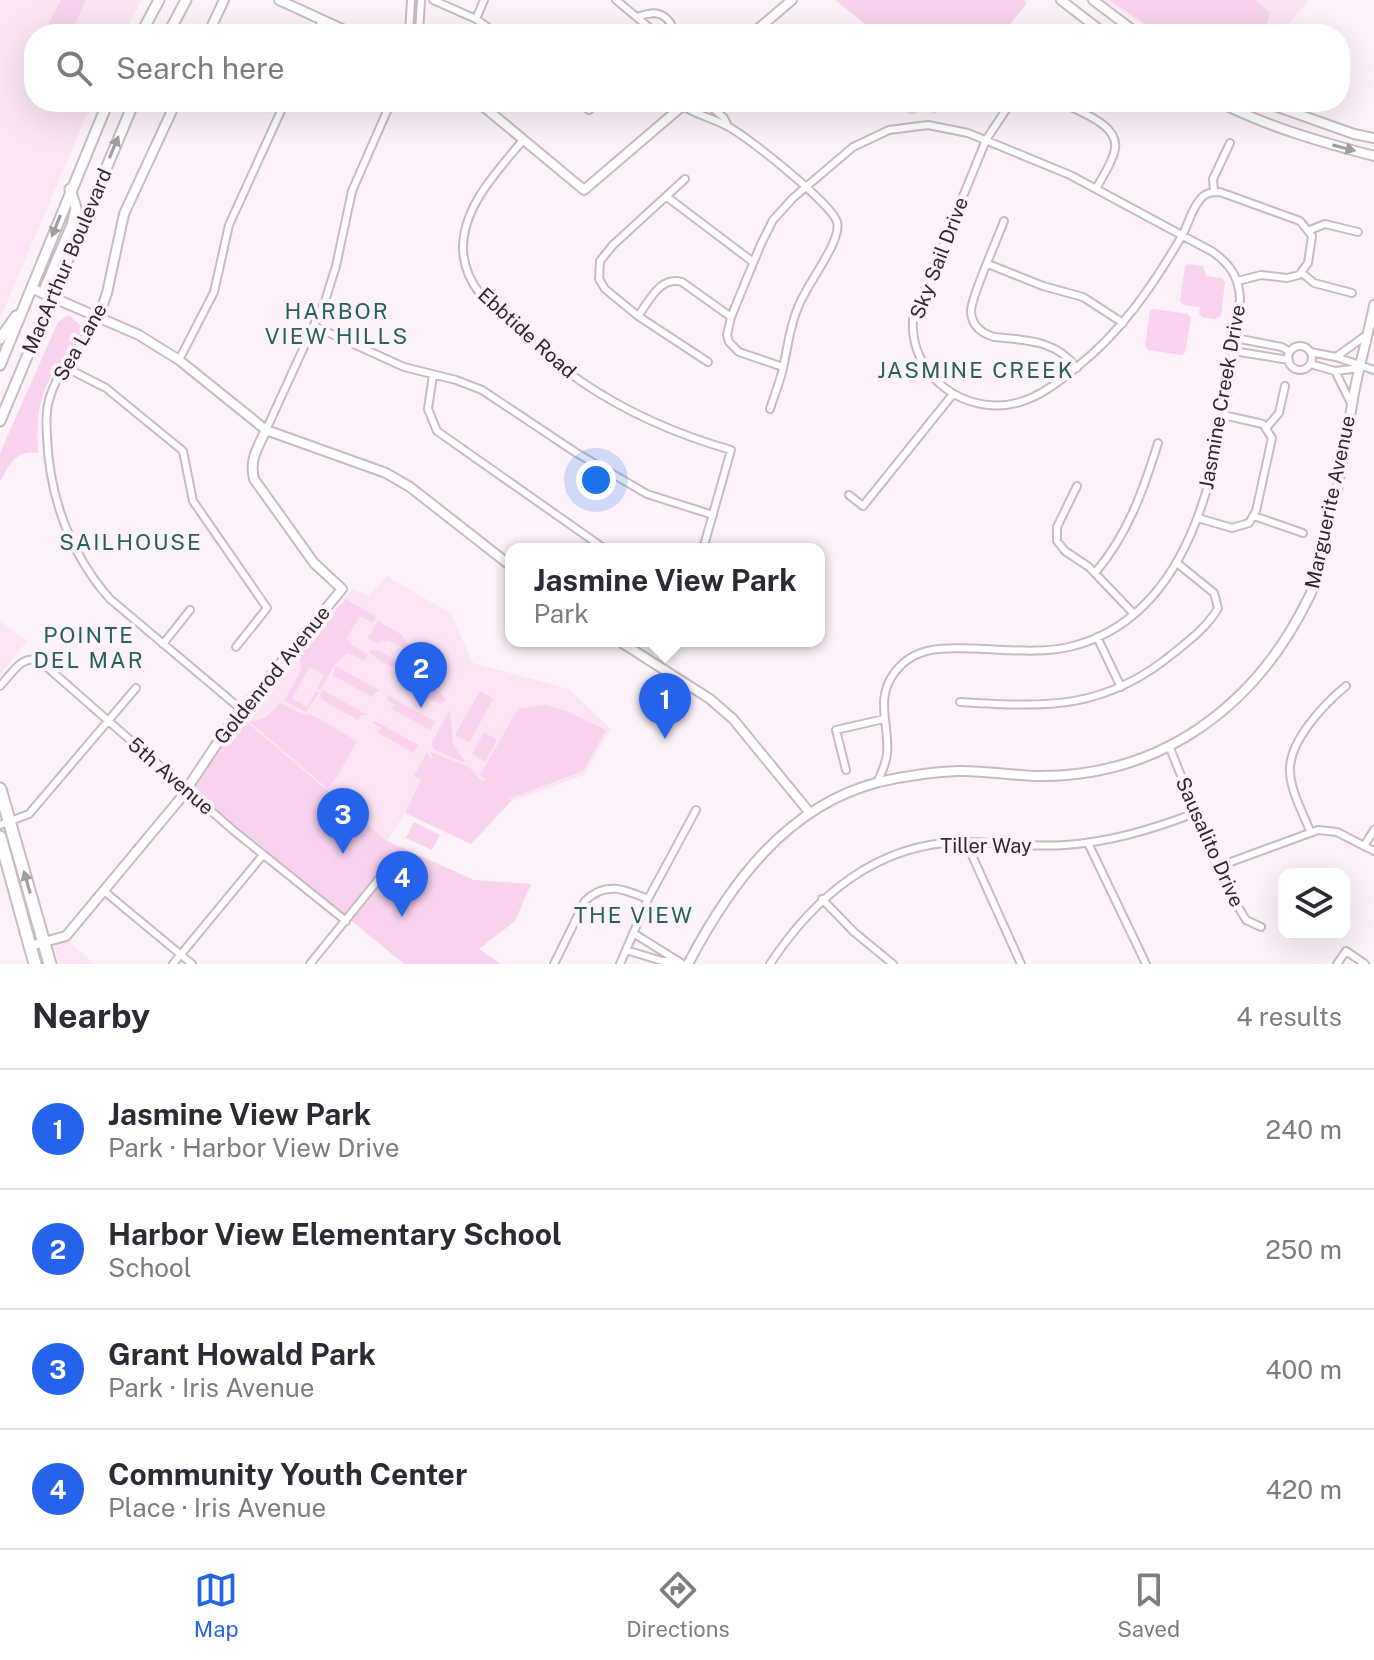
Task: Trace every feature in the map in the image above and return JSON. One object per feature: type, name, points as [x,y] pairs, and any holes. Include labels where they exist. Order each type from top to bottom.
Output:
[{"type":"highway","points":[[0,789],[4,823],[50,964]]},
{"type":"highway","points":[[0,837],[8,878],[35,964]]},
{"type":"main road","points":[[146,24],[159,0]]},
{"type":"main road","points":[[173,24],[186,0]]},
{"type":"main road","name":"MacArthur Boulevard","points":[[0,365],[104,112]]},
{"type":"main road","name":"MacArthur Boulevard","points":[[0,421],[48,295],[130,112]]},
{"type":"main road","points":[[48,295],[74,216],[75,201],[70,189]]},
{"type":"main road","points":[[0,339],[25,304]]},
{"type":"street","points":[[213,24],[224,0]]},
{"type":"street","points":[[279,0],[331,24]]},
{"type":"street","points":[[410,24],[411,0]]},
{"type":"street","points":[[420,24],[421,0]]},
{"type":"street","points":[[433,0],[483,24]]},
{"type":"street","points":[[476,19],[484,0]]},
{"type":"street","points":[[616,0],[645,24]]},
{"type":"street","points":[[764,24],[792,0]]},
{"type":"street","points":[[1061,0],[1092,24]]},
{"type":"street","points":[[1093,0],[1125,24]]},
{"type":"street","points":[[637,17],[659,13],[671,24]]},
{"type":"street","points":[[320,24],[322,20]]},
{"type":"street","name":"Sea Lane","points":[[171,112],[124,214],[99,316],[89,334],[63,366],[49,396],[46,425],[48,462],[65,526],[94,581],[110,599],[242,710]]},
{"type":"street","points":[[179,360],[214,292],[229,225],[280,112]]},
{"type":"street","name":"Goldenrod Avenue","points":[[30,946],[66,936],[187,789],[209,753],[242,710],[342,589],[314,563],[254,479],[251,466],[314,326],[334,273],[352,191],[387,112]]},
{"type":"street","points":[[490,112],[584,190],[676,112]]},
{"type":"street","points":[[694,112],[728,126],[806,186],[835,216],[838,229],[797,308],[770,409]]},
{"type":"street","points":[[717,112],[728,126]]},
{"type":"street","name":"Sky Sail Drive","points":[[1004,112],[986,140],[913,319],[913,338],[920,359],[933,378],[953,394],[979,404],[1010,405],[1036,396],[1077,368],[1123,323],[1183,236],[1198,201],[1214,192]]},
{"type":"street","points":[[1079,112],[1107,128],[1115,138],[1113,155],[1096,189]]},
{"type":"street","points":[[1240,112],[1314,140],[1374,156]]},
{"type":"street","points":[[1292,112],[1374,138]]},
{"type":"street","name":"Jasmine Creek Drive","points":[[731,317],[773,220],[806,186],[853,147],[889,130],[915,125],[940,126],[986,140],[1096,189],[1225,260],[1238,281],[1240,299],[1223,415],[1198,518],[1177,563],[1156,591],[1133,613],[1097,637],[1070,647],[1048,650],[942,648],[920,652],[902,664],[889,682],[883,700],[887,757],[877,783]]},
{"type":"street","name":"Ebbtide Road","points":[[523,140],[486,187],[467,224],[464,260],[478,293],[557,362],[597,391],[690,438],[731,450],[713,515]]},
{"type":"street","points":[[1230,143],[1213,179],[1214,192],[1300,221],[1310,230],[1312,243],[1307,266],[1294,278],[1261,275],[1238,281]]},
{"type":"street","points":[[685,179],[613,245],[600,261],[599,279],[605,289],[638,316],[708,362]]},
{"type":"street","points":[[667,197],[753,262]]},
{"type":"street","points":[[1004,221],[972,305],[972,318],[979,330],[994,337],[1047,344],[1066,355],[1077,368]]},
{"type":"street","points":[[1310,230],[1325,224],[1358,232]]},
{"type":"street","points":[[988,264],[1043,286],[1083,297],[1123,323]]},
{"type":"street","points":[[1302,273],[1314,283],[1352,293]]},
{"type":"street","points":[[638,316],[662,285],[673,280],[682,282],[731,317],[727,335],[733,347],[783,367]]},
{"type":"street","points":[[31,288],[139,335],[179,360],[266,430],[386,473],[410,487],[505,561]]},
{"type":"street","name":"Marguerite Avenue","points":[[683,963],[735,885],[765,851],[810,813],[877,783],[920,774],[958,771],[1038,776],[1075,774],[1111,767],[1170,748],[1215,719],[1255,681],[1276,656],[1311,596],[1326,539],[1374,305]]},
{"type":"street","points":[[314,326],[404,367],[482,390],[575,452],[647,494],[713,515],[705,543]]},
{"type":"street","points":[[1336,357],[1368,334]]},
{"type":"street","points":[[1235,338],[1282,347],[1290,352]]},
{"type":"street","points":[[1290,352],[1300,346],[1310,352],[1374,370]]},
{"type":"street","points":[[1233,351],[1289,360]]},
{"type":"street","points":[[1290,352],[1289,360],[1293,367],[1300,370],[1310,364],[1335,371],[1361,368]]},
{"type":"street","points":[[1310,352],[1310,364]]},
{"type":"street","points":[[63,366],[106,388],[183,451],[193,501],[267,608],[236,647]]},
{"type":"street","points":[[1335,371],[1352,404]]},
{"type":"street","points":[[433,375],[428,409],[437,431],[596,543]]},
{"type":"street","points":[[1267,427],[1279,413],[1285,386]]},
{"type":"street","points":[[849,495],[863,506],[953,394]]},
{"type":"street","points":[[1198,518],[1237,528],[1249,523],[1254,516],[1272,444],[1267,427],[1257,421],[1223,415]]},
{"type":"street","points":[[1095,573],[1113,551],[1131,519],[1158,443]]},
{"type":"street","points":[[1077,486],[1057,527],[1057,541],[1065,551],[1095,573],[1133,613]]},
{"type":"street","points":[[1254,516],[1303,533]]},
{"type":"street","points":[[960,702],[1049,705],[1081,701],[1121,687],[1153,669],[1183,646],[1218,608],[1214,593],[1177,563]]},
{"type":"street","points":[[163,644],[190,610]]},
{"type":"street","points":[[1097,637],[1121,687]]},
{"type":"street","points":[[628,647],[710,699],[733,719],[810,813]]},
{"type":"street","name":"5th Avenue","points":[[0,686],[24,660],[32,658],[40,661],[263,855],[346,921]]},
{"type":"street","points":[[1310,831],[1292,784],[1292,755],[1325,703],[1346,686]]},
{"type":"street","points":[[4,823],[29,814],[136,688]]},
{"type":"street","points":[[846,770],[836,730],[884,719]]},
{"type":"street","name":"Sausalito Drive","points":[[1170,748],[1217,867],[1246,920],[1261,927]]},
{"type":"street","points":[[620,964],[648,899],[696,810]]},
{"type":"street","name":"Tiller Way","points":[[770,964],[798,925],[822,899],[848,879],[889,857],[921,847],[966,842],[1032,846],[1088,843],[1139,832],[1195,813]]},
{"type":"street","points":[[1364,846],[1374,830]]},
{"type":"street","points":[[1217,867],[1310,831],[1337,832],[1374,851]]},
{"type":"street","points":[[966,842],[1021,964]]},
{"type":"street","points":[[1088,843],[1146,964]]},
{"type":"street","points":[[173,964],[263,855]]},
{"type":"street","points":[[310,964],[396,858]]},
{"type":"street","points":[[554,964],[585,901],[593,893],[614,887],[648,899]]},
{"type":"street","points":[[104,891],[192,964]]},
{"type":"street","points":[[822,899],[861,939],[893,964]]},
{"type":"street","points":[[633,933],[683,963]]},
{"type":"street","points":[[626,950],[662,961],[683,963]]},
{"type":"street","points":[[1337,964],[1346,951],[1365,964]]},
{"type":"shaded area","points":[[0,0],[141,0],[129,24],[24,24],[24,112],[88,112],[0,319]]},
{"type":"shaded area","points":[[61,0],[86,0],[75,24],[48,24]]},
{"type":"shaded area","points":[[835,0],[1024,0],[1027,3],[1010,24],[865,24]]},
{"type":"shaded area","points":[[1104,0],[1309,0],[1289,24],[1143,24]]},
{"type":"shaded area","points":[[1109,0],[1255,0],[1270,13],[1266,24],[1146,24]]},
{"type":"shaded area","points":[[1185,266],[1203,266],[1206,276],[1222,278],[1225,282],[1221,316],[1215,319],[1202,317],[1200,307],[1183,305],[1180,301]]},
{"type":"shaded area","points":[[1150,311],[1188,314],[1191,318],[1185,353],[1148,350],[1145,346]]},
{"type":"shaded area","points":[[69,315],[81,326],[81,333],[52,376],[41,401],[38,453],[19,456],[10,464],[0,482],[0,453],[58,322]]},
{"type":"shaded area","points":[[387,576],[451,614],[473,663],[569,689],[611,729],[584,775],[510,802],[471,844],[405,813],[387,841],[242,718],[352,589],[368,596]]},
{"type":"shaded area","points":[[346,599],[376,617],[373,623],[360,616],[346,639],[368,655],[364,661],[348,653],[335,664],[320,690],[317,688],[324,675],[310,667],[292,698],[307,707],[316,691],[319,693],[306,712],[284,701],[301,671],[300,650]]},
{"type":"shaded area","points":[[0,621],[27,641],[0,675]]},
{"type":"shaded area","points":[[378,621],[402,635],[408,646],[406,649],[388,640],[381,640],[379,644],[368,638]]},
{"type":"shaded area","points":[[370,650],[381,651],[401,664],[398,669],[381,662]]},
{"type":"shaded area","points":[[336,666],[380,691],[372,697],[332,677]]},
{"type":"shaded area","points":[[411,668],[410,678],[439,691],[445,701],[439,704],[397,681],[401,674],[408,677]]},
{"type":"shaded area","points":[[323,690],[367,715],[361,715],[358,720],[322,700]]},
{"type":"shaded area","points":[[480,691],[493,699],[469,743],[455,735]]},
{"type":"shaded area","points":[[388,695],[435,722],[430,730],[391,708],[396,705],[387,700]]},
{"type":"shaded area","points":[[280,703],[304,715],[310,714],[357,741],[337,777],[327,788],[251,723],[267,715]]},
{"type":"shaded area","points":[[545,705],[566,711],[606,730],[583,771],[511,798],[506,796],[512,800],[471,844],[405,813],[421,780],[414,776],[427,752],[430,759],[433,758],[431,752],[469,767],[482,782],[486,779],[480,775],[518,709]]},
{"type":"shaded area","points":[[450,710],[453,745],[465,761],[462,762],[433,749],[432,742]]},
{"type":"shaded area","points":[[242,718],[387,841],[474,880],[531,884],[515,921],[479,949],[501,964],[404,964],[191,789]]},
{"type":"shaded area","points":[[375,721],[418,745],[414,753],[377,732],[382,728],[373,723]]},
{"type":"shaded area","points":[[484,732],[497,740],[485,762],[472,754]]},
{"type":"shaded area","points":[[414,822],[440,835],[432,850],[406,838]]},
{"type":"shaded area","points":[[68,941],[95,964],[59,964],[54,947]]},
{"type":"place","name":"Harbor View Elementary School","points":[[421,708]]},
{"type":"place","name":"Jasmine View Park","points":[[665,739]]},
{"type":"place","name":"Grant Howald Park","points":[[343,854]]},
{"type":"place","name":"Community Youth Center","points":[[402,917]]},
{"type":"district","name":"HARBOR VIEW HILLS","points":[[337,324]]},
{"type":"district","name":"JASMINE CREEK","points":[[976,370]]},
{"type":"district","name":"SAILHOUSE","points":[[131,542]]},
{"type":"district","name":"POINTE DEL MAR","points":[[89,648]]},
{"type":"district","name":"THE VIEW","points":[[634,915]]}]
